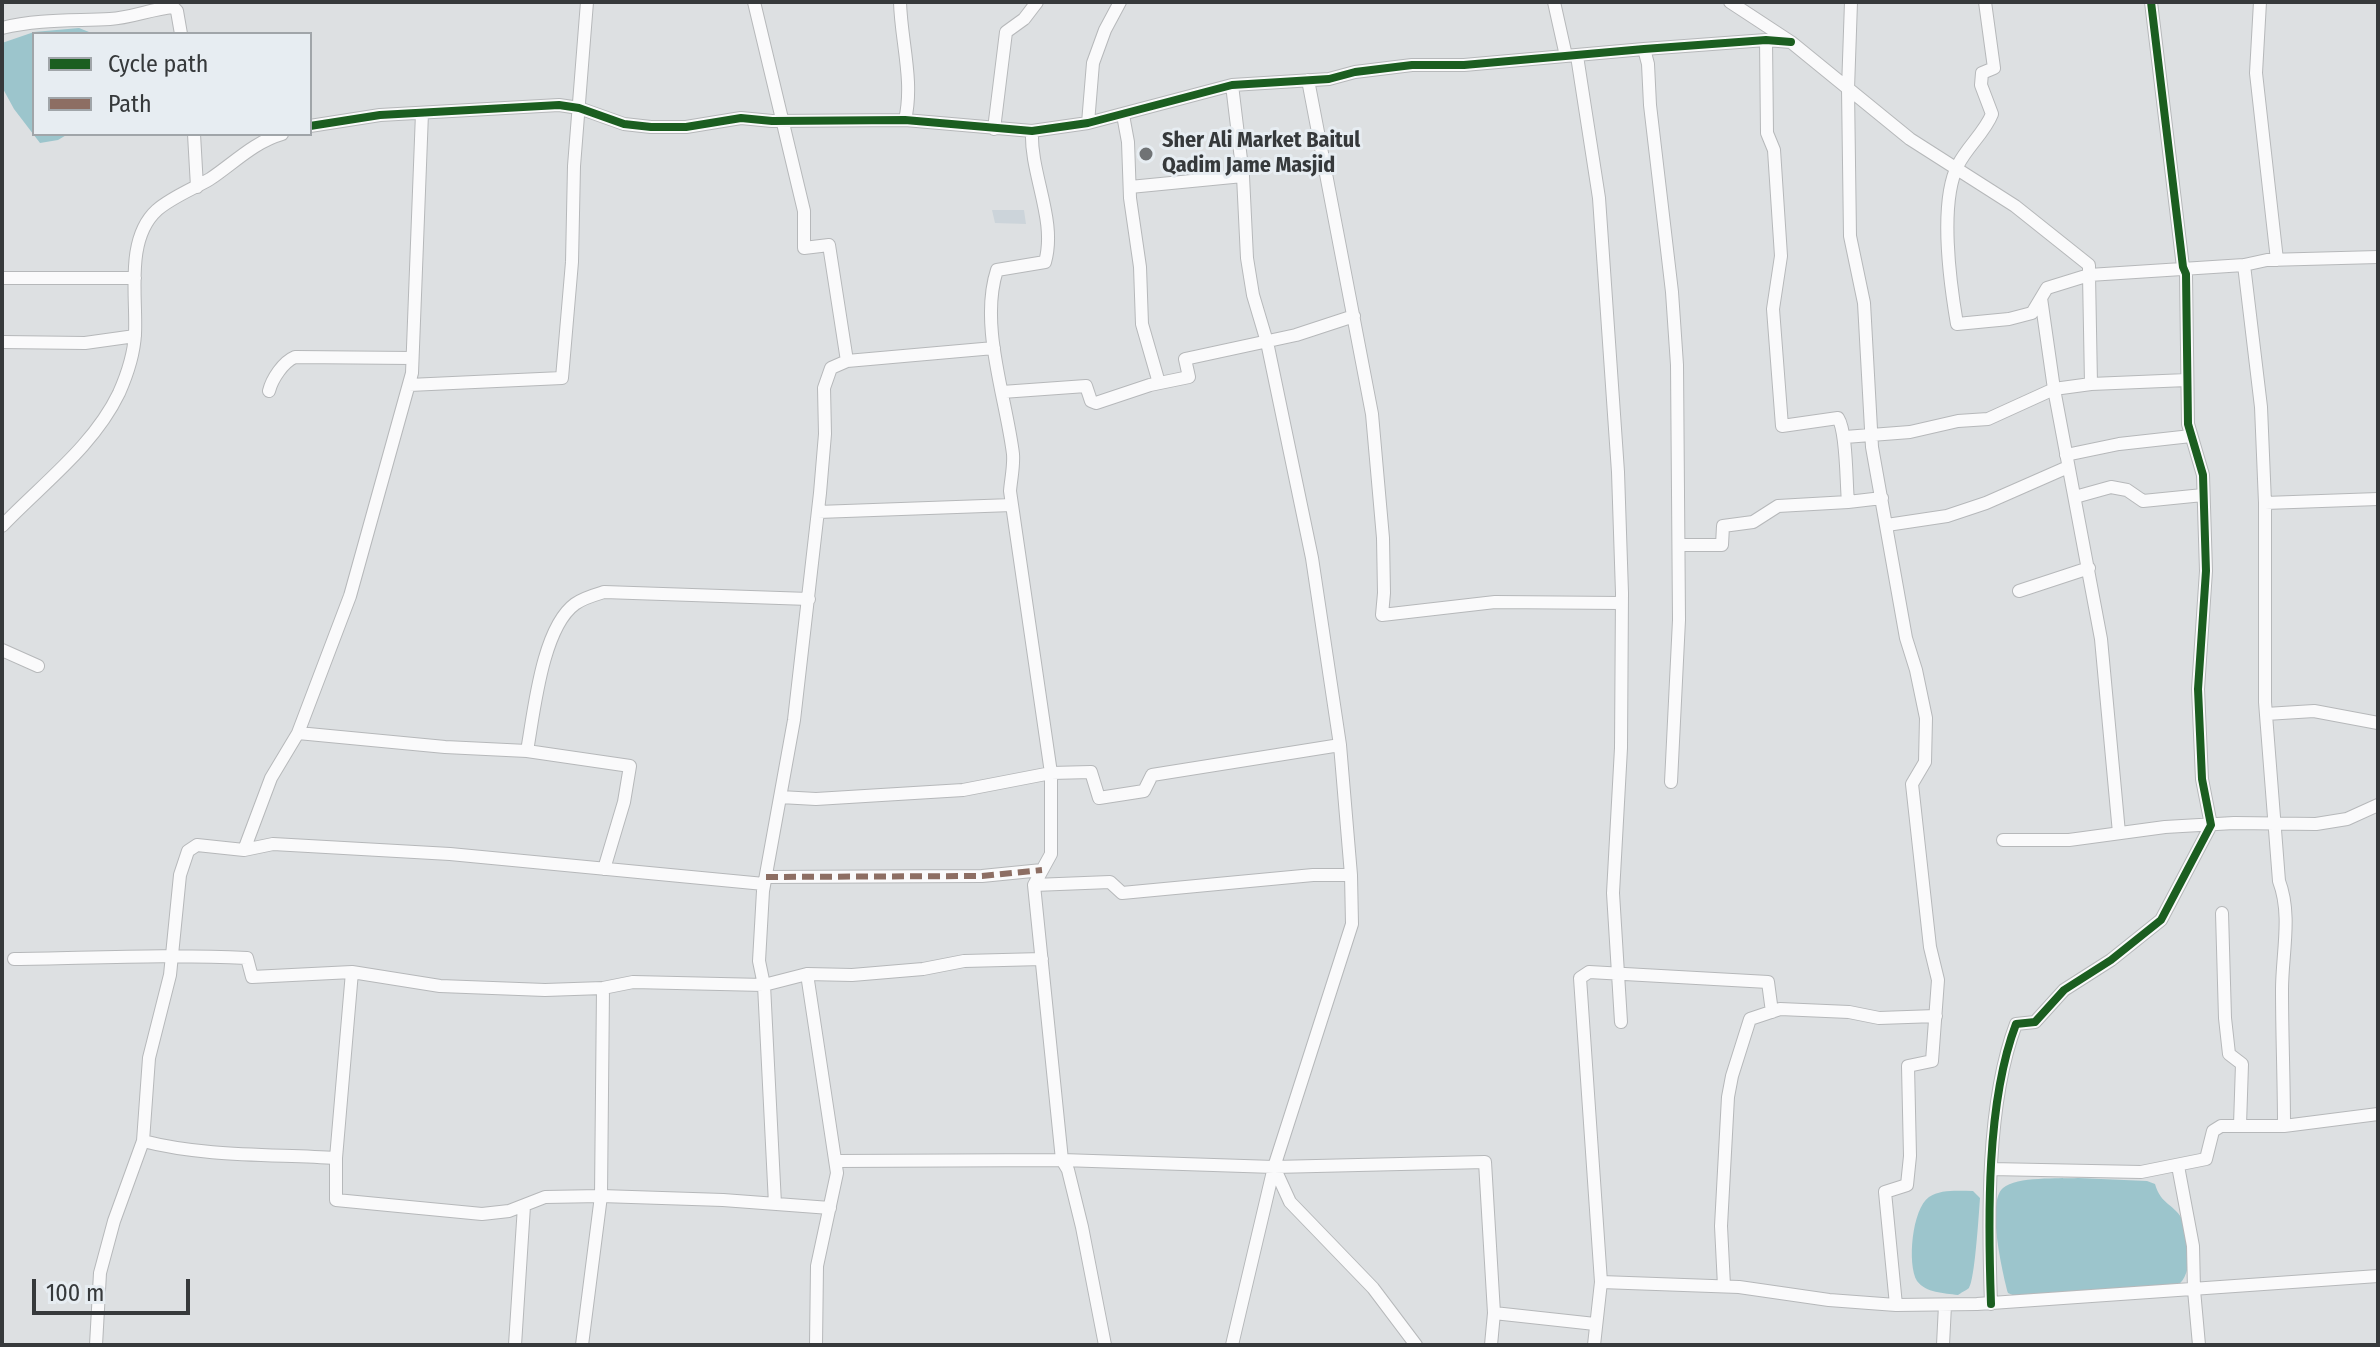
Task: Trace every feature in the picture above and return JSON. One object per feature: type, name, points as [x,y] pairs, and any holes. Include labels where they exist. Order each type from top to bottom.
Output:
[{"type":"street","points":[[409,385],[562,378],[572,273],[574,166],[587,2]]},
{"type":"street","points":[[754,2],[804,211],[804,248],[829,245],[847,361]]},
{"type":"street","points":[[900,2],[908,77],[905,120]]},
{"type":"street","points":[[994,129],[1006,32],[1024,19],[1037,2]]},
{"type":"street","points":[[1088,123],[1093,63],[1120,2]]},
{"type":"street","points":[[1554,2],[1572,56],[1595,157],[1611,351],[1621,603],[1621,748],[1613,893],[1621,1022]]},
{"type":"street","points":[[1730,2],[1791,42],[1910,139],[2015,206],[2089,265],[2091,384]]},
{"type":"street","points":[[1851,2],[1848,89],[1850,236],[1864,303],[1872,436],[1906,638],[1926,718],[1925,762],[1912,784],[1930,947],[1938,980],[1932,1061],[1908,1066],[1910,1156],[1907,1185],[1885,1192],[1896,1305]]},
{"type":"street","points":[[1985,2],[1994,68],[1982,73],[1981,85],[1992,114],[1956,168],[1950,197],[1949,264],[1957,324],[2009,319],[2032,313],[2047,288],[2089,275],[2277,260],[2378,257]]},
{"type":"street","points":[[1991,1304],[1991,1169],[2000,1091],[2016,1024],[2035,1022],[2064,990],[2111,960],[2161,920],[2211,825],[2202,779],[2198,689],[2206,571],[2203,475],[2188,424],[2186,274],[2151,2]]},
{"type":"street","points":[[2260,2],[2256,73],[2277,260]]},
{"type":"street","points":[[2,28],[50,20],[114,19],[154,8],[173,7],[177,11],[181,32]]},
{"type":"street","points":[[312,126],[380,115],[559,105],[579,108],[624,124],[651,127],[686,127],[741,118],[783,121],[905,120],[1032,131],[1123,115],[1232,85],[1308,80],[1412,65],[1464,65],[1766,40],[1791,42]]},
{"type":"street","points":[[1766,40],[1767,133],[1774,150],[1781,256],[1773,309],[1782,426],[1838,418],[1845,437],[1843,449],[1848,502]]},
{"type":"street","points":[[1644,49],[1675,331],[1680,545],[1671,782]]},
{"type":"street","points":[[1308,80],[1372,414],[1383,538],[1382,615],[1495,602],[1621,603]]},
{"type":"street","points":[[1232,85],[1243,176],[1247,258],[1312,558],[1340,745],[1353,890],[1352,924],[1274,1167],[1232,1345]]},
{"type":"street","points":[[244,850],[271,778],[298,733],[350,596],[409,385],[422,113]]},
{"type":"street","points":[[1123,115],[1140,267],[1142,324],[1159,383]]},
{"type":"street","points":[[1032,131],[1031,150],[1049,246],[1045,262],[997,270],[992,287],[994,348],[1013,457],[1010,491],[1051,773],[1051,854],[1034,885],[1062,1160],[1068,1170],[1082,1227],[1105,1345]]},
{"type":"street","points":[[194,136],[197,187]]},
{"type":"street","points":[[2,526],[72,458],[101,423],[119,393],[135,336],[136,260],[144,227],[157,211],[226,169],[247,151],[278,136]]},
{"type":"street","points":[[1130,187],[1243,176]]},
{"type":"street","points":[[2244,265],[2261,407],[2265,503],[2266,714],[2279,881],[2285,896],[2282,990],[2284,1126]]},
{"type":"street","points":[[2,278],[135,278]]},
{"type":"street","points":[[2041,298],[2054,389],[2101,639],[2119,833]]},
{"type":"street","points":[[1002,392],[1086,386],[1091,401],[1096,403],[1189,377],[1185,359],[1267,342],[1354,316]]},
{"type":"street","points":[[2,342],[85,343],[135,336]]},
{"type":"street","points":[[775,1204],[764,985],[759,961],[765,881],[794,720],[809,599],[825,434],[824,388],[831,368],[847,361],[994,348]]},
{"type":"street","points":[[269,391],[271,381],[287,361],[295,357],[412,358]]},
{"type":"street","points":[[1845,437],[1910,432],[1958,421],[1988,419],[2054,389],[2091,384],[2187,380]]},
{"type":"street","points":[[1887,525],[1947,516],[1986,503],[2067,461],[2119,444],[2191,436]]},
{"type":"street","points":[[2075,497],[2111,487],[2127,490],[2143,501],[2203,495]]},
{"type":"street","points":[[1680,545],[1722,545],[1723,526],[1753,522],[1778,506],[1882,498]]},
{"type":"street","points":[[2265,503],[2378,499]]},
{"type":"street","points":[[818,512],[1012,505]]},
{"type":"street","points":[[2019,591],[2089,568]]},
{"type":"street","points":[[527,751],[546,658],[562,617],[575,603],[604,592],[809,599]]},
{"type":"street","points":[[2,650],[38,666]]},
{"type":"street","points":[[2266,714],[2314,711],[2378,723]]},
{"type":"street","points":[[298,733],[445,747],[527,751],[630,766],[624,802],[604,869]]},
{"type":"street","points":[[780,797],[816,799],[963,790],[1051,773],[1091,772],[1099,798],[1144,791],[1152,775],[1340,745]]},
{"type":"street","points":[[2003,840],[2069,840],[2211,825],[2316,824],[2347,819],[2378,805]]},
{"type":"street","points":[[96,1345],[100,1273],[114,1221],[143,1141],[149,1058],[173,954],[180,875],[188,851],[197,845],[244,850],[273,844],[450,854],[765,881],[982,876],[1042,870]]},
{"type":"street","points":[[1034,885],[1110,882],[1122,893],[1313,875],[1351,875]]},
{"type":"street","points":[[2222,913],[2227,1042],[2229,1054],[2242,1064],[2240,1125]]},
{"type":"street","points":[[14,959],[134,958],[173,954],[247,958],[252,977],[352,972],[440,986],[545,990],[603,988],[633,982],[764,985],[807,974],[852,975],[923,969],[964,961],[1042,959]]},
{"type":"street","points":[[352,972],[336,1158],[336,1200],[482,1214],[509,1211],[545,1197],[601,1196],[830,1208]]},
{"type":"street","points":[[1594,1345],[1601,1282],[1580,978],[1589,972],[1768,982],[1772,1012]]},
{"type":"street","points":[[807,974],[837,1173],[817,1266],[816,1345]]},
{"type":"street","points":[[582,1345],[601,1196],[603,988]]},
{"type":"street","points":[[1724,1286],[1721,1226],[1728,1097],[1750,1019],[1780,1009],[1849,1012],[1879,1018],[1936,1016]]},
{"type":"street","points":[[1991,1169],[2141,1172],[2206,1159],[2213,1131],[2221,1126],[2284,1126],[2378,1114]]},
{"type":"street","points":[[143,1141],[213,1153],[336,1158]]},
{"type":"street","points":[[836,1161],[1062,1160],[1274,1167],[1485,1162],[1494,1313],[1491,1345]]},
{"type":"street","points":[[2178,1166],[2193,1246],[2199,1345]]},
{"type":"street","points":[[1274,1167],[1290,1202],[1373,1288],[1416,1345]]},
{"type":"street","points":[[515,1345],[524,1206]]},
{"type":"street","points":[[1601,1282],[1724,1286],[1829,1300],[1945,1305],[2378,1276]]},
{"type":"street","points":[[1943,1345],[1945,1305]]},
{"type":"street","points":[[1494,1313],[1595,1324]]},
{"type":"shaded area","points":[[992,210],[1024,210],[1026,224],[995,223]]},
{"type":"water","points":[[79,28],[89,32],[34,32]]},
{"type":"water","points":[[32,33],[32,133],[2,87],[2,43]]},
{"type":"water","points":[[35,136],[65,136],[58,140],[40,143]]},
{"type":"water","points":[[2078,1178],[2155,1184],[2164,1200],[2182,1219],[2187,1235],[2188,1264],[2177,1286],[2015,1296],[2008,1293],[1997,1239],[1998,1196],[2009,1184]]},
{"type":"water","points":[[1973,1191],[1980,1198],[1975,1260],[1969,1288],[1958,1295],[1925,1288],[1917,1281],[1912,1262],[1915,1224],[1923,1203],[1939,1193]]},
{"type":"marked path","points":[[766,877],[982,876],[1042,870]]},
{"type":"cycle path","points":[[1991,1304],[1989,1236],[1994,1125],[2006,1055],[2016,1024],[2035,1022],[2064,990],[2111,960],[2161,920],[2211,825],[2202,779],[2198,689],[2206,571],[2203,475],[2188,424],[2186,274],[2151,2]]},
{"type":"cycle path","points":[[312,126],[380,115],[559,105],[579,108],[624,124],[651,127],[686,127],[741,118],[772,121],[905,120],[1032,131],[1088,123],[1232,85],[1329,79],[1355,72],[1412,65],[1464,65],[1766,40],[1791,42]]},
{"type":"place","name":"Sher Ali Market Baitul Qadim Jame Masjid","points":[[1146,154]]}]
